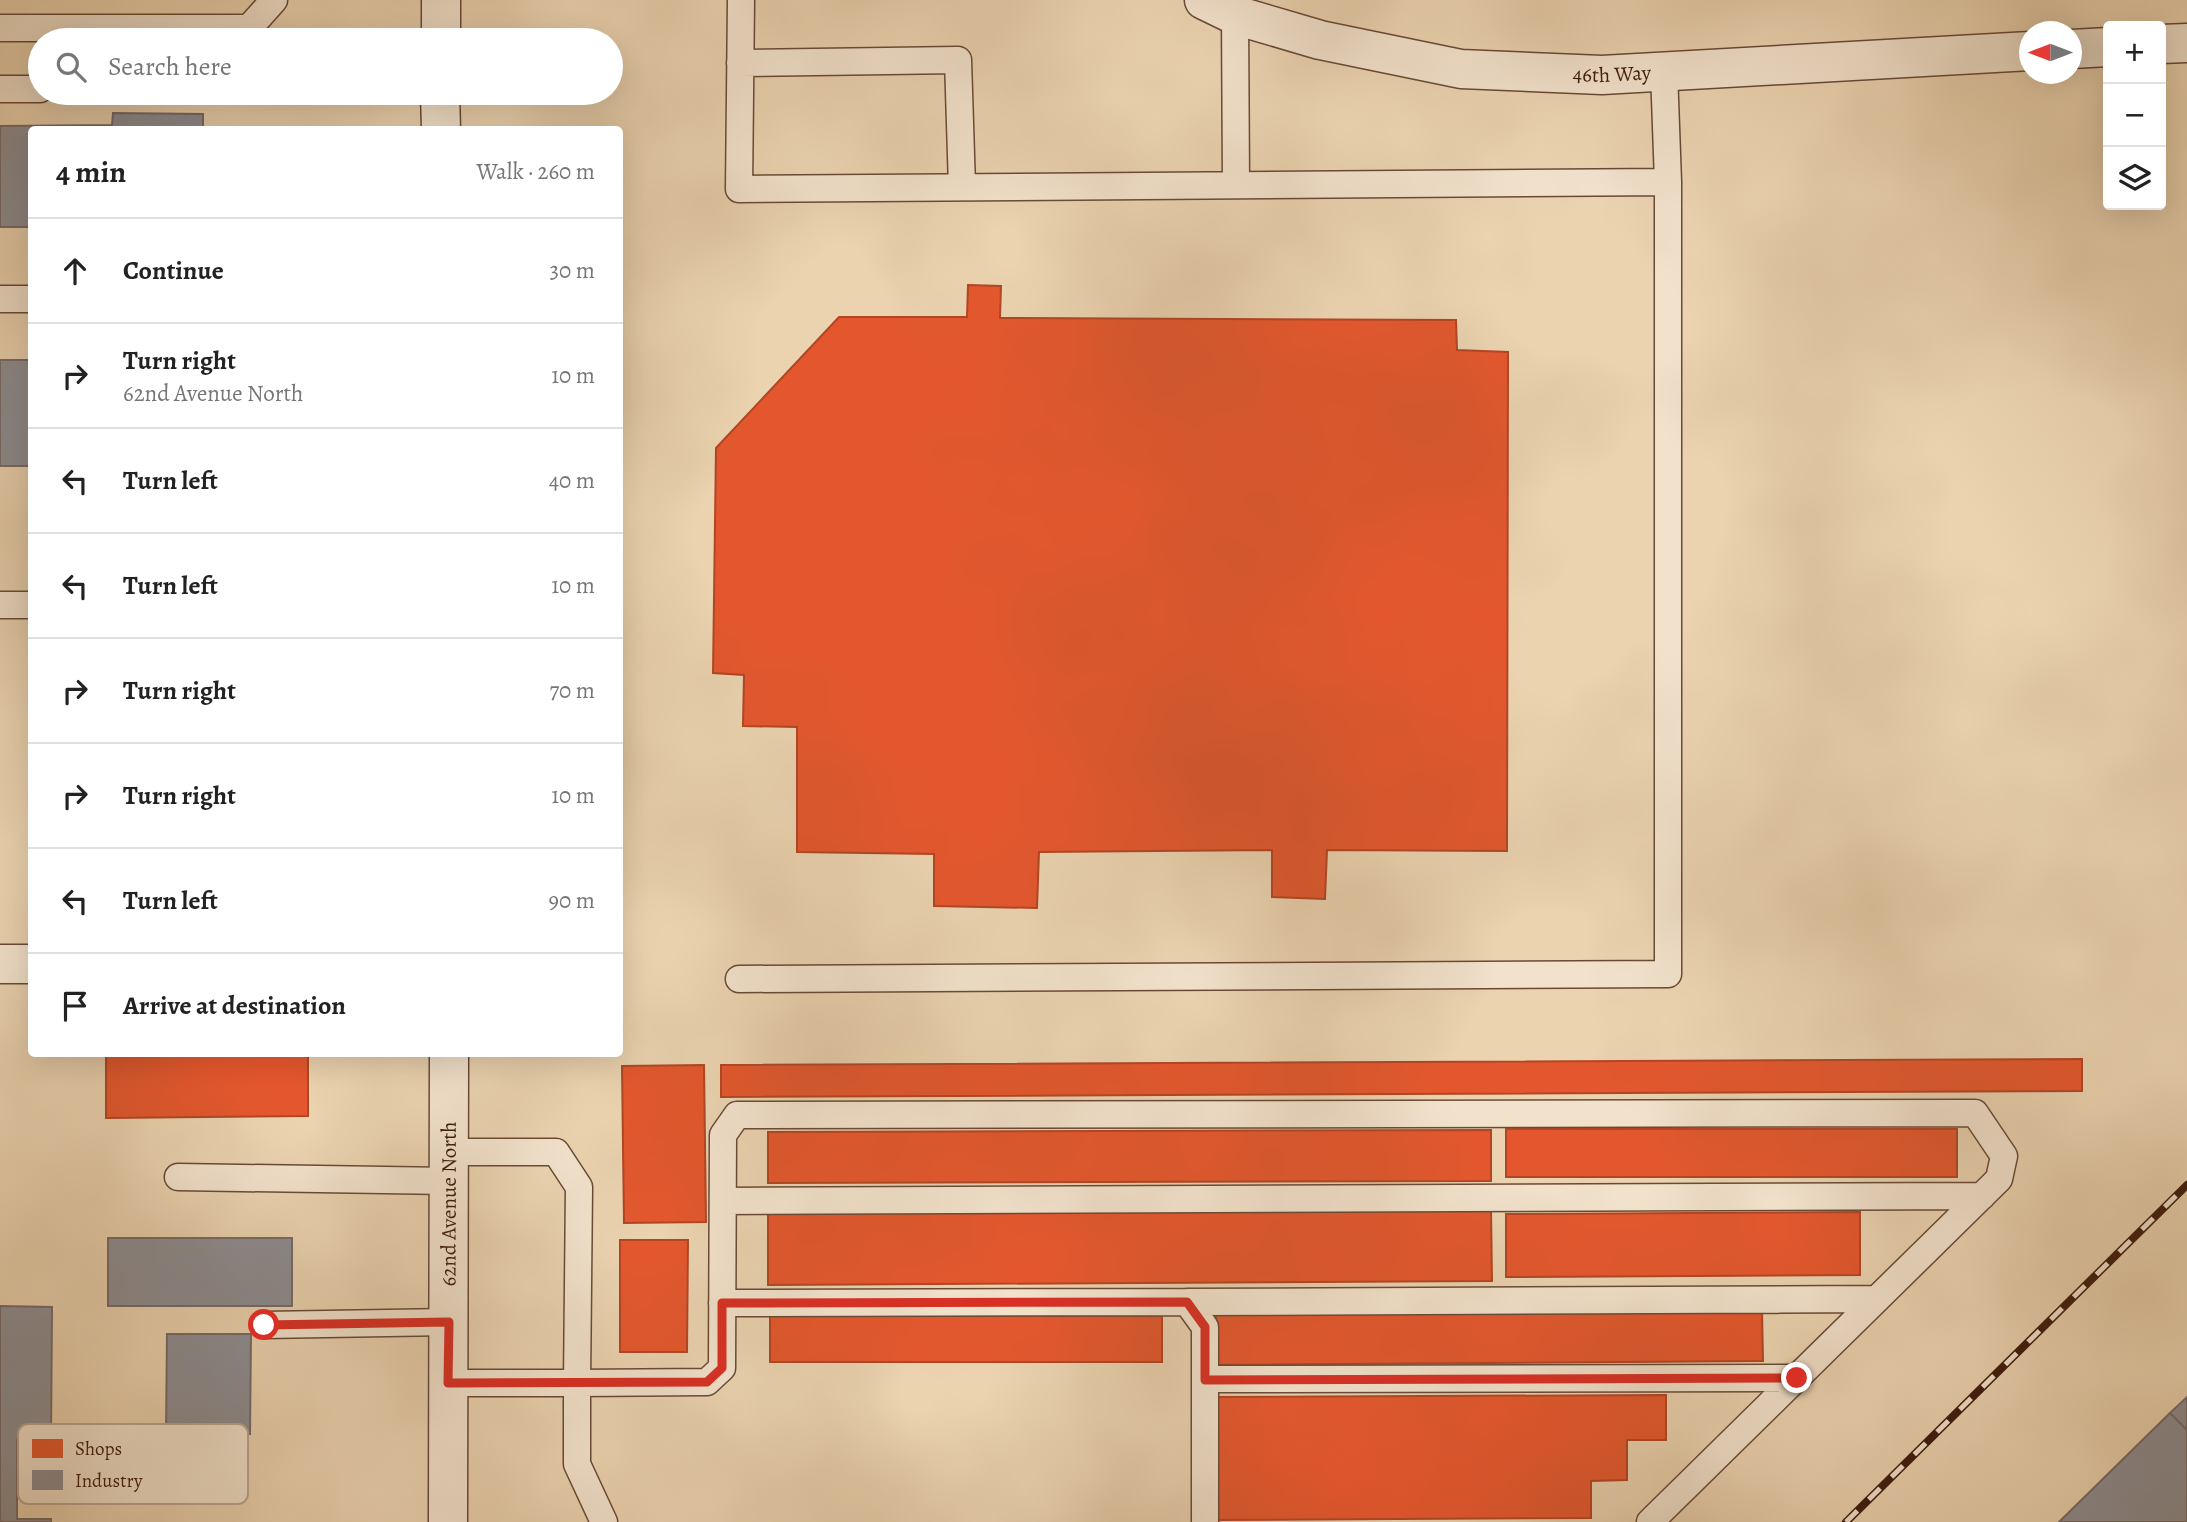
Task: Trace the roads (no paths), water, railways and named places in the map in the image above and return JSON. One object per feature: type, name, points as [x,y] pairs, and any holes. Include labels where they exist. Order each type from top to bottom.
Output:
[{"type":"street","points":[[440,28],[441,0]]},
{"type":"street","name":"46th Way","points":[[1219,8],[1320,40],[1461,69],[1602,75],[2019,52]]},
{"type":"street","points":[[2166,44],[2187,43]]},
{"type":"street","points":[[2082,48],[2103,47]]},
{"type":"street","points":[[440,105],[441,126]]},
{"type":"street","points":[[0,964],[28,964]]},
{"type":"street","name":"62nd Avenue North","points":[[448,1522],[449,1057]]},
{"type":"lane","points":[[0,28],[249,28],[274,0]]},
{"type":"lane","points":[[741,0],[740,188],[1668,182]]},
{"type":"lane","points":[[1219,8],[1236,185]]},
{"type":"lane","points":[[740,63],[958,60],[962,187]]},
{"type":"lane","points":[[740,979],[1668,974],[1668,182],[1664,71]]},
{"type":"lane","points":[[0,89],[28,89]]},
{"type":"lane","points":[[0,299],[28,299]]},
{"type":"lane","points":[[0,605],[28,605]]},
{"type":"lane","points":[[448,1383],[707,1382],[722,1368],[723,1135],[737,1115],[1975,1114],[2004,1156],[1999,1179],[1650,1522]]},
{"type":"lane","points":[[178,1177],[449,1166],[556,1152],[579,1188],[577,1464],[604,1522]]},
{"type":"lane","points":[[723,1201],[1982,1196]]},
{"type":"lane","points":[[722,1303],[1877,1298]]},
{"type":"lane","points":[[1187,1302],[1205,1327],[1205,1522]]},
{"type":"lane","points":[[264,1325],[449,1322]]},
{"type":"lane","points":[[1205,1380],[1797,1378]]},
{"type":"railway","points":[[1846,1522],[2187,1185]]}]
